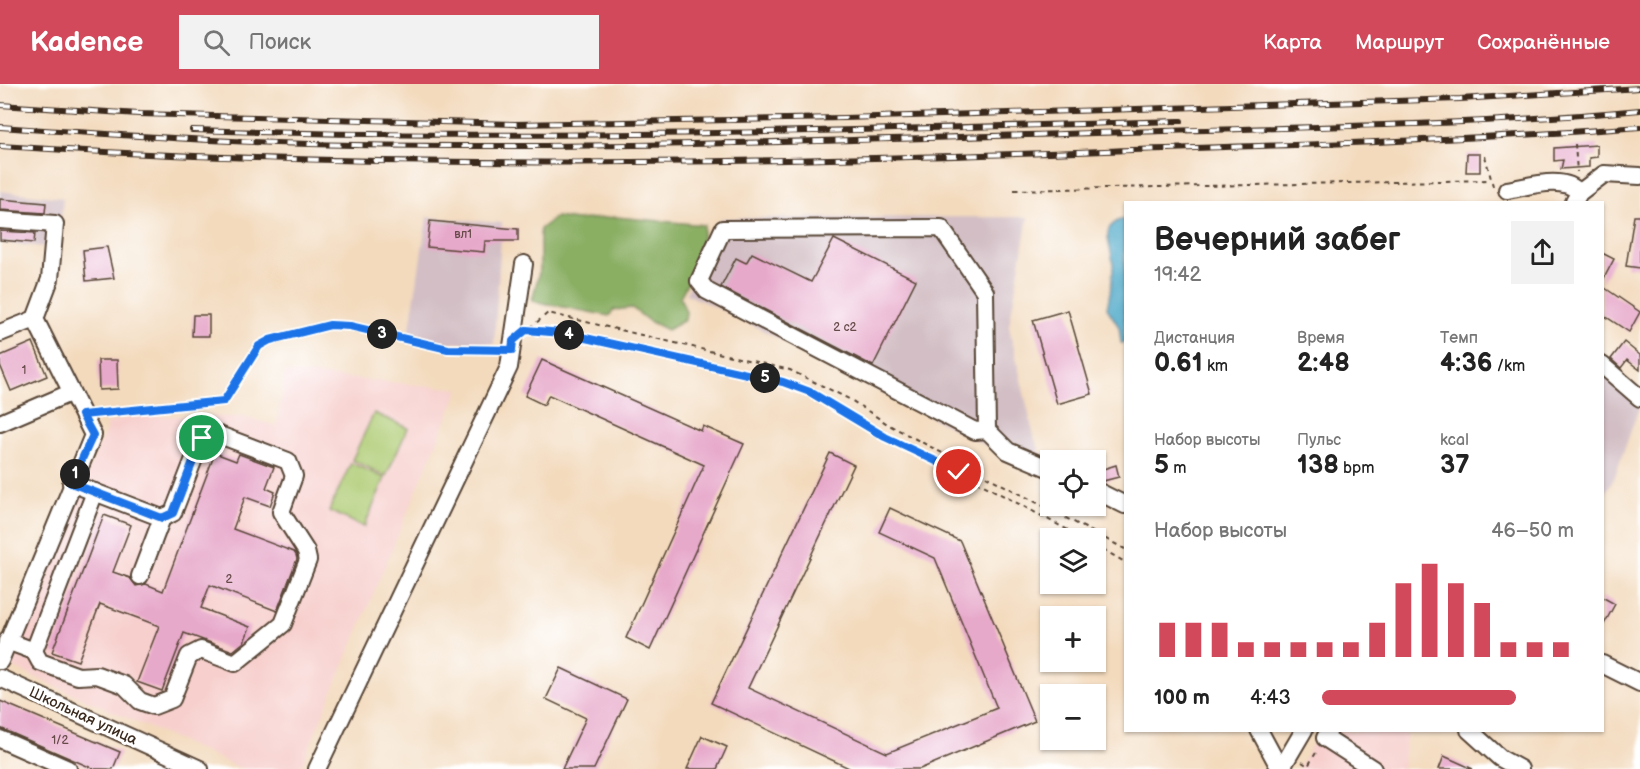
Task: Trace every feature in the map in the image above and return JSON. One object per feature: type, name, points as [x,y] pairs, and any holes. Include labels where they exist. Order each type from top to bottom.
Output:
[{"type":"street","points":[[1500,189],[1562,183],[1576,194],[1604,174],[1640,176]]},
{"type":"street","points":[[0,220],[55,224],[50,279],[35,319],[93,435],[71,483],[0,662]]},
{"type":"street","points":[[987,430],[975,430],[706,291],[699,281],[723,229],[941,228],[985,292],[987,430],[1008,451],[1040,465]]},
{"type":"street","points":[[317,769],[509,367],[524,264]]},
{"type":"street","points":[[0,333],[35,319]]},
{"type":"street","points":[[1604,367],[1640,398]]},
{"type":"street","points":[[1,419],[70,393]]},
{"type":"street","points":[[8,641],[34,651],[40,662],[78,676],[97,675],[124,686],[140,701],[154,706],[172,699],[189,656],[201,650],[235,663],[283,624],[308,560],[306,551],[281,512],[294,476],[288,461],[214,433],[202,438],[173,513],[162,518],[140,576]]},
{"type":"street","points":[[71,483],[162,518]]},
{"type":"street","points":[[34,651],[95,492]]},
{"type":"street","points":[[1106,496],[1124,504]]},
{"type":"street","points":[[1604,665],[1638,678]]},
{"type":"street","name":"Школьная улица","points":[[0,678],[165,762],[200,769]]},
{"type":"street","points":[[1260,732],[1283,764],[1303,732]]},
{"type":"street","points":[[1471,732],[1500,758],[1520,769]]},
{"type":"street","points":[[1327,734],[1373,769]]},
{"type":"street","points":[[0,739],[68,769]]},
{"type":"path","points":[[1575,144],[1576,194]]},
{"type":"path","points":[[1485,156],[1490,180],[1500,189]]},
{"type":"path","points":[[1014,190],[1490,180]]},
{"type":"path","points":[[1064,528],[959,472],[885,437],[810,392],[783,382],[563,333],[526,330],[548,313],[790,370],[851,400],[889,425],[1085,528]]},
{"type":"path","points":[[82,415],[224,401],[259,346],[270,340],[330,325],[350,326],[448,349],[512,350]]},
{"type":"path","points":[[1106,539],[1124,548]]},
{"type":"path","points":[[1106,551],[1124,561]]},
{"type":"path","points":[[1283,764],[1307,767],[1327,734]]},
{"type":"shaded area","points":[[0,191],[63,198],[58,248],[0,243]]},
{"type":"shaded area","points":[[427,217],[502,223],[494,344],[447,343],[409,335]]},
{"type":"shaded area","points":[[1028,217],[1009,326],[1034,437],[1040,452],[1033,470],[735,316],[686,294],[721,218]]},
{"type":"shaded area","points":[[285,372],[459,389],[300,769],[243,769],[8,665],[109,423],[132,416],[243,417],[277,426]]},
{"type":"shaded area","points":[[1604,375],[1640,405],[1614,479],[1604,494]]},
{"type":"shaded area","points":[[1319,732],[1407,732],[1402,769],[1298,769]]},
{"type":"green space","points":[[556,217],[576,220],[616,217],[704,225],[699,262],[680,297],[686,312],[685,320],[667,330],[649,321],[632,308],[614,310],[609,316],[532,301],[540,269],[540,229]]},
{"type":"green space","points":[[374,413],[408,428],[386,476],[352,460]]},
{"type":"green space","points":[[351,463],[385,478],[364,527],[329,511]]},
{"type":"water","points":[[1124,218],[1124,343],[1121,343],[1119,327],[1107,308],[1113,265],[1108,232],[1116,222]]},
{"type":"building","points":[[1597,145],[1597,157],[1589,158],[1589,167],[1561,169],[1563,160],[1554,161],[1554,148]]},
{"type":"building","points":[[1467,154],[1480,154],[1480,172],[1466,172]]},
{"type":"building","points":[[0,199],[46,203],[45,213],[0,210]]},
{"type":"building","points":[[1634,216],[1640,216],[1640,268],[1626,266]]},
{"type":"building","points":[[430,221],[518,229],[518,241],[485,241],[484,252],[427,247]]},
{"type":"building","points":[[0,231],[35,233],[34,243],[0,240]]},
{"type":"building","points":[[834,239],[916,280],[873,366],[721,287],[736,258],[746,263],[752,253],[811,282]]},
{"type":"building","points":[[107,247],[114,278],[86,281],[83,250]]},
{"type":"building","points":[[1604,254],[1614,259],[1604,278]]},
{"type":"building","points":[[1604,287],[1640,312],[1629,332],[1604,315]]},
{"type":"building","points":[[1068,310],[1092,394],[1057,404],[1033,320]]},
{"type":"building","points":[[193,315],[209,315],[209,336],[192,336]]},
{"type":"building","points":[[33,342],[47,376],[11,391],[0,365],[0,356]]},
{"type":"building","points":[[1624,342],[1640,355],[1640,370],[1627,360],[1621,368],[1611,359]]},
{"type":"building","points":[[98,360],[117,360],[118,389],[99,390]]},
{"type":"building","points":[[542,360],[701,431],[703,426],[744,444],[650,650],[626,638],[704,465],[549,395],[544,405],[525,396]]},
{"type":"building","points":[[215,453],[236,461],[239,454],[274,467],[266,488],[275,492],[270,506],[245,497],[233,529],[294,552],[296,555],[297,559],[277,611],[210,585],[201,608],[250,627],[244,642],[233,651],[184,633],[162,691],[137,682],[159,626],[100,604],[78,661],[52,652],[104,515],[131,525],[113,572],[130,578],[136,586],[146,584],[163,591]]},
{"type":"building","points":[[830,453],[854,465],[748,688],[887,753],[997,708],[935,558],[879,532],[890,508],[960,541],[1035,721],[920,769],[851,769],[711,703]]},
{"type":"building","points":[[1116,465],[1119,477],[1106,480],[1106,468]]},
{"type":"building","points":[[1604,598],[1615,604],[1604,624]]},
{"type":"building","points":[[561,668],[627,699],[594,769],[562,769],[586,718],[546,699]]},
{"type":"building","points":[[0,701],[120,752],[113,769],[94,769],[0,728]]},
{"type":"building","points":[[702,736],[727,747],[717,769],[687,769]]},
{"type":"building","points":[[1444,756],[1473,769],[1439,769]]},
{"type":"railway","points":[[0,105],[139,114],[515,124],[844,118],[1460,99],[1640,88]]},
{"type":"railway","points":[[0,127],[310,144],[620,145],[1424,124],[1640,110]]},
{"type":"railway","points":[[192,130],[563,135],[1181,121]]},
{"type":"railway","points":[[0,146],[138,154],[414,162],[691,161],[967,156],[1306,144],[1506,136],[1640,127]]},
{"type":"route","points":[[202,438],[173,513],[162,518],[71,483],[93,435],[82,415],[224,401],[259,346],[270,340],[330,325],[350,326],[448,349],[512,350],[513,341],[526,330],[563,333],[609,346],[783,382],[810,392],[885,437],[959,472]]}]
